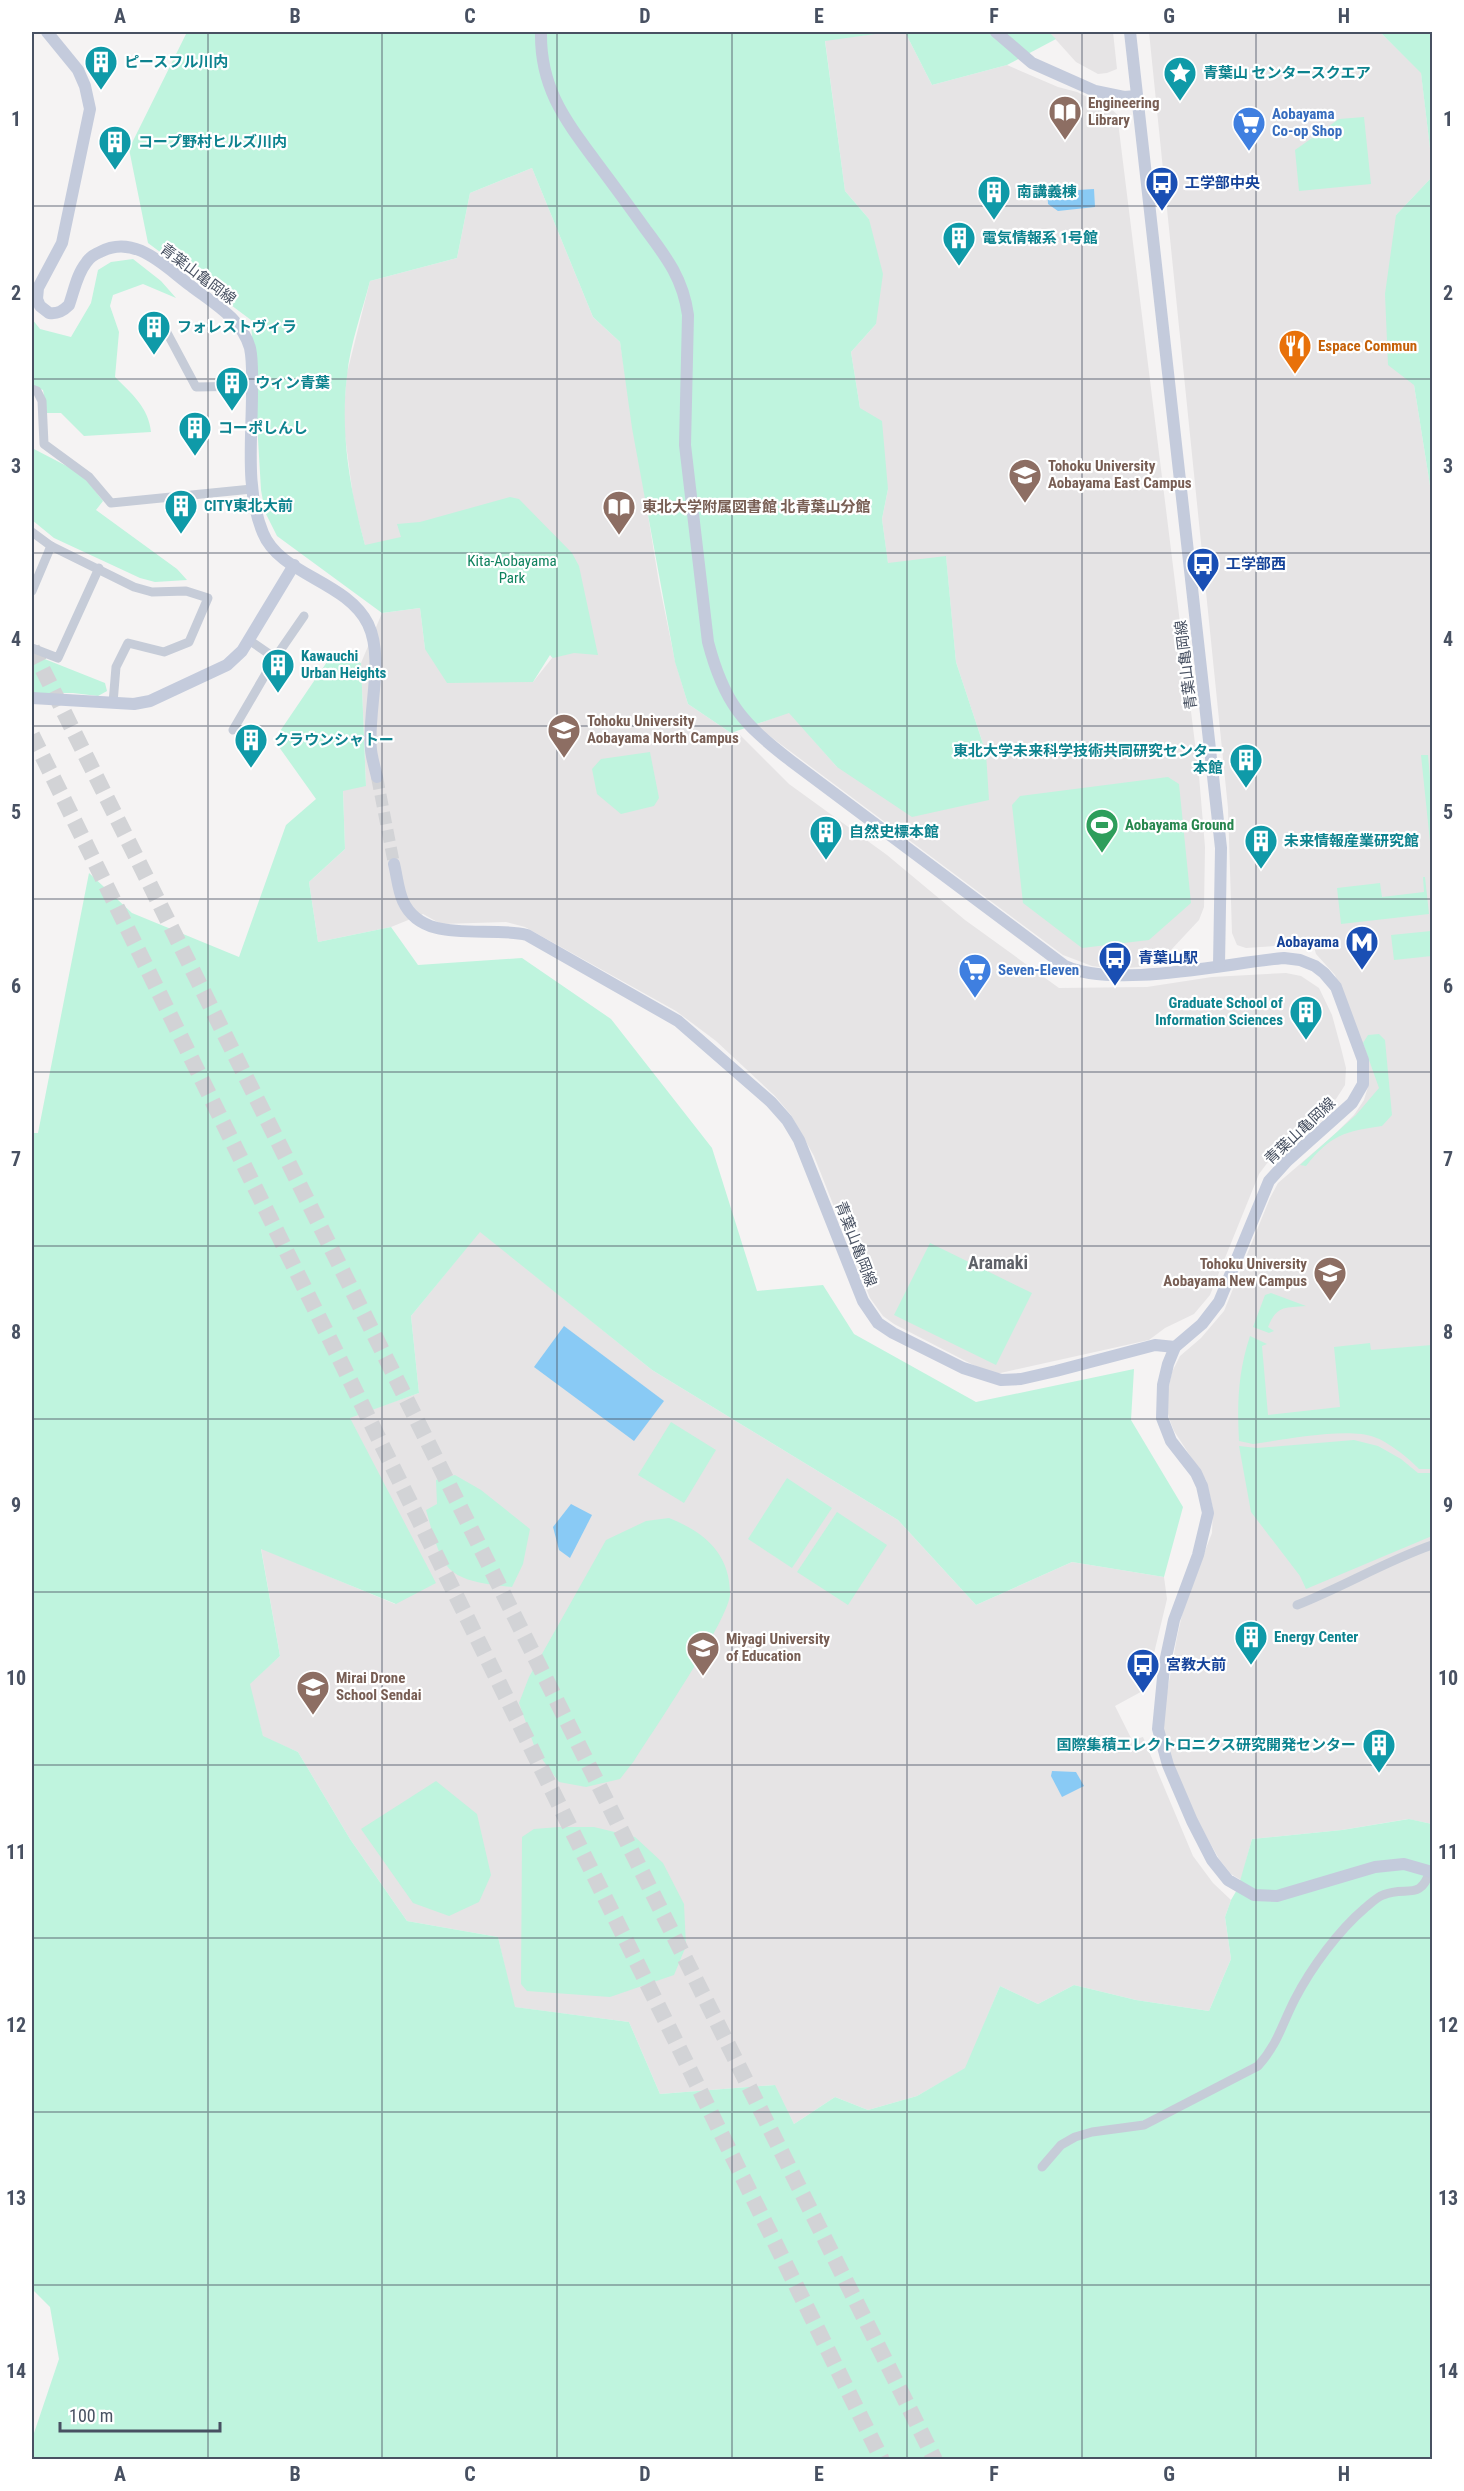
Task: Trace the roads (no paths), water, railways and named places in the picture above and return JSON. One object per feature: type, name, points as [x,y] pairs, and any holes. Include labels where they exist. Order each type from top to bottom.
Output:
[{"type":"street","name":"青葉山亀岡線","points":[[47,32],[78,70],[85,86],[90,109],[66,231],[57,254],[38,288],[37,299],[40,306],[49,314],[64,309],[69,305],[86,262],[95,255],[118,246],[129,245],[139,248],[225,312],[242,329],[249,347],[252,386],[252,489],[264,536],[276,551],[294,565],[345,596],[359,610],[368,625],[375,651],[371,750],[377,777]]},
{"type":"street","points":[[541,32],[542,63],[557,106],[663,253],[681,282],[686,297],[688,315],[685,445],[706,631],[716,673],[737,713],[754,731],[791,761],[1065,966],[1093,975],[1114,976],[1219,965]]},
{"type":"street","points":[[996,32],[1032,63],[1095,91],[1124,97],[1137,96]]},
{"type":"street","name":"青葉山亀岡線","points":[[394,864],[403,902],[426,926],[441,930],[510,931],[527,935],[678,1021],[771,1102],[787,1120],[799,1140],[863,1301],[878,1323],[893,1333],[963,1368],[1000,1380],[1021,1379],[1155,1345],[1175,1347],[1202,1324],[1219,1302],[1269,1181],[1287,1161],[1352,1103],[1363,1084],[1364,1072],[1363,1060],[1338,992],[1324,973],[1300,960],[1284,958],[1219,965],[1221,848],[1131,32]]},
{"type":"street","points":[[164,327],[196,387],[252,386]]},
{"type":"street","points":[[32,389],[37,391],[42,401],[44,444],[89,477],[111,503],[252,489]]},
{"type":"street","points":[[32,532],[51,546],[134,587],[152,592],[186,591],[208,597],[189,642],[164,652],[128,643],[116,667],[113,703]]},
{"type":"street","points":[[32,591],[51,546]]},
{"type":"street","points":[[32,698],[134,704],[150,701],[227,665],[242,651],[294,565]]},
{"type":"street","points":[[32,648],[58,658],[99,568]]},
{"type":"street","points":[[233,730],[275,658],[304,616]]},
{"type":"street","points":[[249,640],[275,658]]},
{"type":"street","points":[[1042,2167],[1061,2145],[1075,2137],[1092,2132],[1144,2125],[1258,2066],[1272,2051],[1294,2001],[1326,1952],[1362,1910],[1382,1895],[1419,1890],[1426,1884],[1431,1871],[1404,1864],[1374,1867],[1278,1896],[1254,1895],[1228,1880],[1212,1860],[1192,1821],[1168,1765],[1158,1729],[1162,1676],[1178,1605],[1198,1555],[1208,1514],[1204,1493],[1196,1473],[1171,1441],[1162,1419],[1163,1385],[1175,1347]]},
{"type":"street","points":[[1297,1605],[1432,1545]]},
{"type":"water","points":[[1077,184],[1078,190],[1094,189],[1095,207],[1058,211],[1048,204],[1047,186]]},
{"type":"water","points":[[564,1326],[664,1401],[634,1441],[534,1367]]},
{"type":"water","points":[[571,1504],[592,1515],[570,1558],[559,1550],[553,1527]]},
{"type":"water","points":[[1052,1771],[1076,1772],[1084,1786],[1062,1797],[1051,1776]]},
{"type":"tunnel","points":[[32,648],[935,2460]]},
{"type":"tunnel","points":[[32,735],[882,2460]]},
{"type":"tunnel","points":[[377,777],[394,864]]},
{"type":"place","name":"ピースフル川内","points":[[101,91]]},
{"type":"place","name":"青葉山 センタースクエア","points":[[1180,102]]},
{"type":"place","name":"Engineering Library","points":[[1065,141]]},
{"type":"place","name":"Aobayama Co-op Shop","points":[[1249,152]]},
{"type":"place","name":"コープ野村ヒルズ川内","points":[[115,171]]},
{"type":"place","name":"工学部中央","points":[[1162,212]]},
{"type":"place","name":"南講義棟","points":[[994,221]]},
{"type":"place","name":"電気情報系 1号館","points":[[959,267]]},
{"type":"place","name":"フォレストヴィラ","points":[[154,356]]},
{"type":"place","name":"Espace Commun","points":[[1295,375]]},
{"type":"place","name":"ウィン青葉","points":[[232,412]]},
{"type":"place","name":"コーポしんし","points":[[195,457]]},
{"type":"place","name":"Tohoku University Aobayama East Campus","points":[[1025,504]]},
{"type":"place","name":"CITY東北大前","points":[[181,535]]},
{"type":"place","name":"東北大学附属図書館 北青葉山分館","points":[[619,536]]},
{"type":"place","name":"工学部西","points":[[1203,593]]},
{"type":"place","name":"Kawauchi Urban Heights","points":[[278,694]]},
{"type":"place","name":"Tohoku University Aobayama North Campus","points":[[564,759]]},
{"type":"place","name":"クラウンシャトー","points":[[251,769]]},
{"type":"place","name":"東北大学未来科学技術共同研究センター 本館","points":[[1246,789]]},
{"type":"place","name":"Aobayama Ground","points":[[1102,854]]},
{"type":"place","name":"自然史標本館","points":[[826,861]]},
{"type":"place","name":"未来情報産業研究館","points":[[1261,870]]},
{"type":"place","name":"Aobayama","points":[[1362,971]]},
{"type":"place","name":"青葉山駅","points":[[1115,987]]},
{"type":"place","name":"Seven-Eleven","points":[[975,999]]},
{"type":"place","name":"Graduate School of Information Sciences","points":[[1306,1041]]},
{"type":"place","name":"Tohoku University Aobayama New Campus","points":[[1330,1302]]},
{"type":"place","name":"Energy Center","points":[[1251,1666]]},
{"type":"place","name":"Miyagi University of Education","points":[[703,1677]]},
{"type":"place","name":"宮教大前","points":[[1143,1694]]},
{"type":"place","name":"Mirai Drone School Sendai","points":[[313,1716]]},
{"type":"place","name":"国際集積エレクトロニクス研究開発センター","points":[[1379,1774]]},
{"type":"district","name":"Aramaki","points":[[998,1263]]},
{"type":"park label","name":"Kita-Aobayama Park","points":[[512,570]]}]
